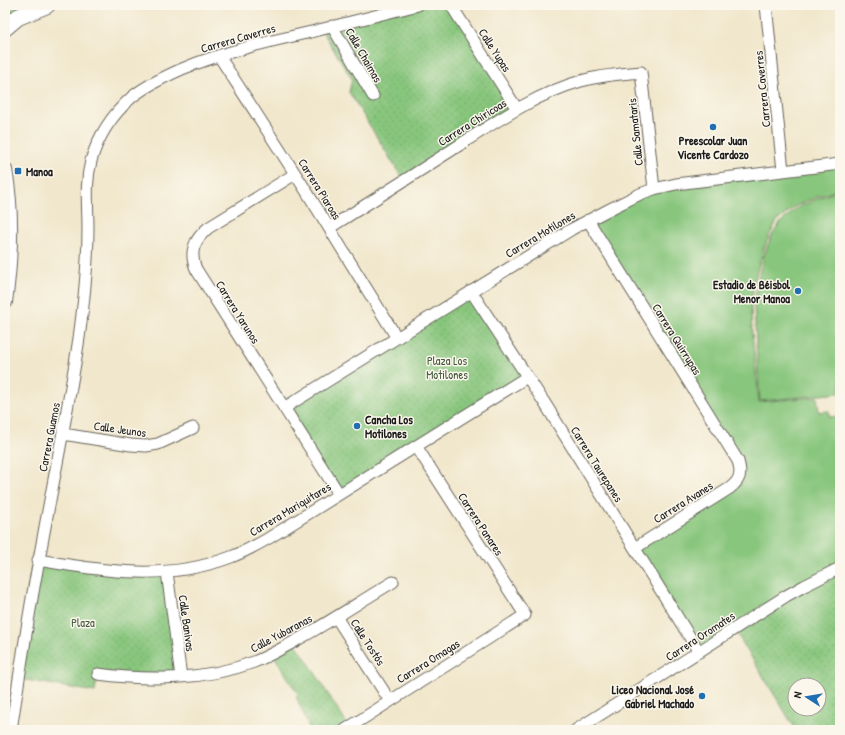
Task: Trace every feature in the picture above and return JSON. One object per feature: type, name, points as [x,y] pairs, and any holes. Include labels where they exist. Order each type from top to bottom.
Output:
[{"type":"main road","points":[[5,28],[18,17],[47,5]]},
{"type":"street","name":"Carrera Caverres","points":[[96,147],[102,133],[111,119],[132,97],[158,80],[172,73],[218,56],[257,45],[418,5]]},
{"type":"street","name":"Calle Yupas","points":[[450,5],[517,109]]},
{"type":"street","name":"Carrera Caverres","points":[[766,5],[783,171]]},
{"type":"street","name":"Calle Chaimas","points":[[332,26],[373,96]]},
{"type":"street","name":"Carrera Piaroas","points":[[218,56],[295,174],[397,338]]},
{"type":"street","name":"Carrera Chiricoas","points":[[329,228],[517,109],[547,94],[582,81],[605,76],[641,72]]},
{"type":"street","name":"Calle Samataris","points":[[641,72],[654,189]]},
{"type":"street","name":"Carrera Guamos","points":[[11,730],[38,560],[63,434],[83,310],[88,234],[88,176],[96,147]]},
{"type":"street","name":"Carrera Motilones","points":[[284,408],[572,229],[628,200],[654,189],[676,184],[840,164]]},
{"type":"street","points":[[5,170],[10,210],[10,261],[5,302]]},
{"type":"street","name":"Carrera Yarunos","points":[[295,174],[208,228],[196,240],[192,258],[196,269],[339,494]]},
{"type":"street","name":"Carrera Quirrupas","points":[[588,220],[738,461],[740,473]]},
{"type":"street","name":"Carrera Taurepanes","points":[[471,291],[527,377],[699,652]]},
{"type":"street","name":"Carrera Mariquitares","points":[[38,560],[99,570],[148,573],[167,572],[198,567],[231,557],[269,538],[527,377]]},
{"type":"street","name":"Calle Jeunos","points":[[63,434],[146,446],[158,444],[193,428]]},
{"type":"street","name":"Carrera Panares","points":[[416,446],[525,615]]},
{"type":"street","name":"Carrera Avanes","points":[[634,548],[730,488],[739,479],[740,473]]},
{"type":"street","name":"Carrera Oromates","points":[[576,730],[786,596],[840,568]]},
{"type":"street","name":"Calle Banivas","points":[[167,572],[181,677]]},
{"type":"street","name":"Calle Yubaranas","points":[[98,674],[137,678],[181,677],[218,672],[254,662],[278,651],[314,631],[393,582]]},
{"type":"street","name":"Carrera Omagas","points":[[345,730],[525,615]]},
{"type":"street","name":"Calle Tostós","points":[[336,617],[390,701]]},
{"type":"green space","points":[[5,5],[43,5],[6,19]]},
{"type":"green space","points":[[418,5],[451,5],[517,109],[404,181],[349,92],[352,79],[321,29]]},
{"type":"green space","points":[[840,164],[840,189],[796,206],[777,221],[762,254],[754,283],[751,308],[759,402],[817,397],[819,412],[829,411],[830,417],[838,416],[840,435],[840,568],[699,652],[635,548],[730,488],[740,473],[588,220],[640,194]]},
{"type":"green space","name":"Estadio de Béisbol Menor Manoa","points":[[840,190],[840,393],[760,401],[754,304],[764,255],[771,237],[780,223],[797,208]]},
{"type":"green space","name":"Plaza Los Motilones","points":[[471,291],[527,377],[339,494],[284,408]]},
{"type":"green space","name":"Plaza","points":[[39,562],[166,573],[180,675],[98,673],[95,692],[20,679]]},
{"type":"green space","points":[[840,568],[840,730],[796,730],[788,717],[827,717],[827,677],[787,677],[787,715],[734,629]]},
{"type":"green space","points":[[295,642],[349,727],[344,730],[310,730],[296,696],[298,694],[273,654]]},
{"type":"place","name":"Preescolar Juan Vicente Cardozo","points":[[713,127]]},
{"type":"place","name":"Manoa","points":[[18,171]]},
{"type":"place","name":"Estadio de Béisbol Menor Manoa","points":[[798,291]]},
{"type":"place","name":"Cancha Los Motilones","points":[[357,426]]},
{"type":"place","name":"Liceo Nacional José Gabriel Machado","points":[[702,696]]}]
